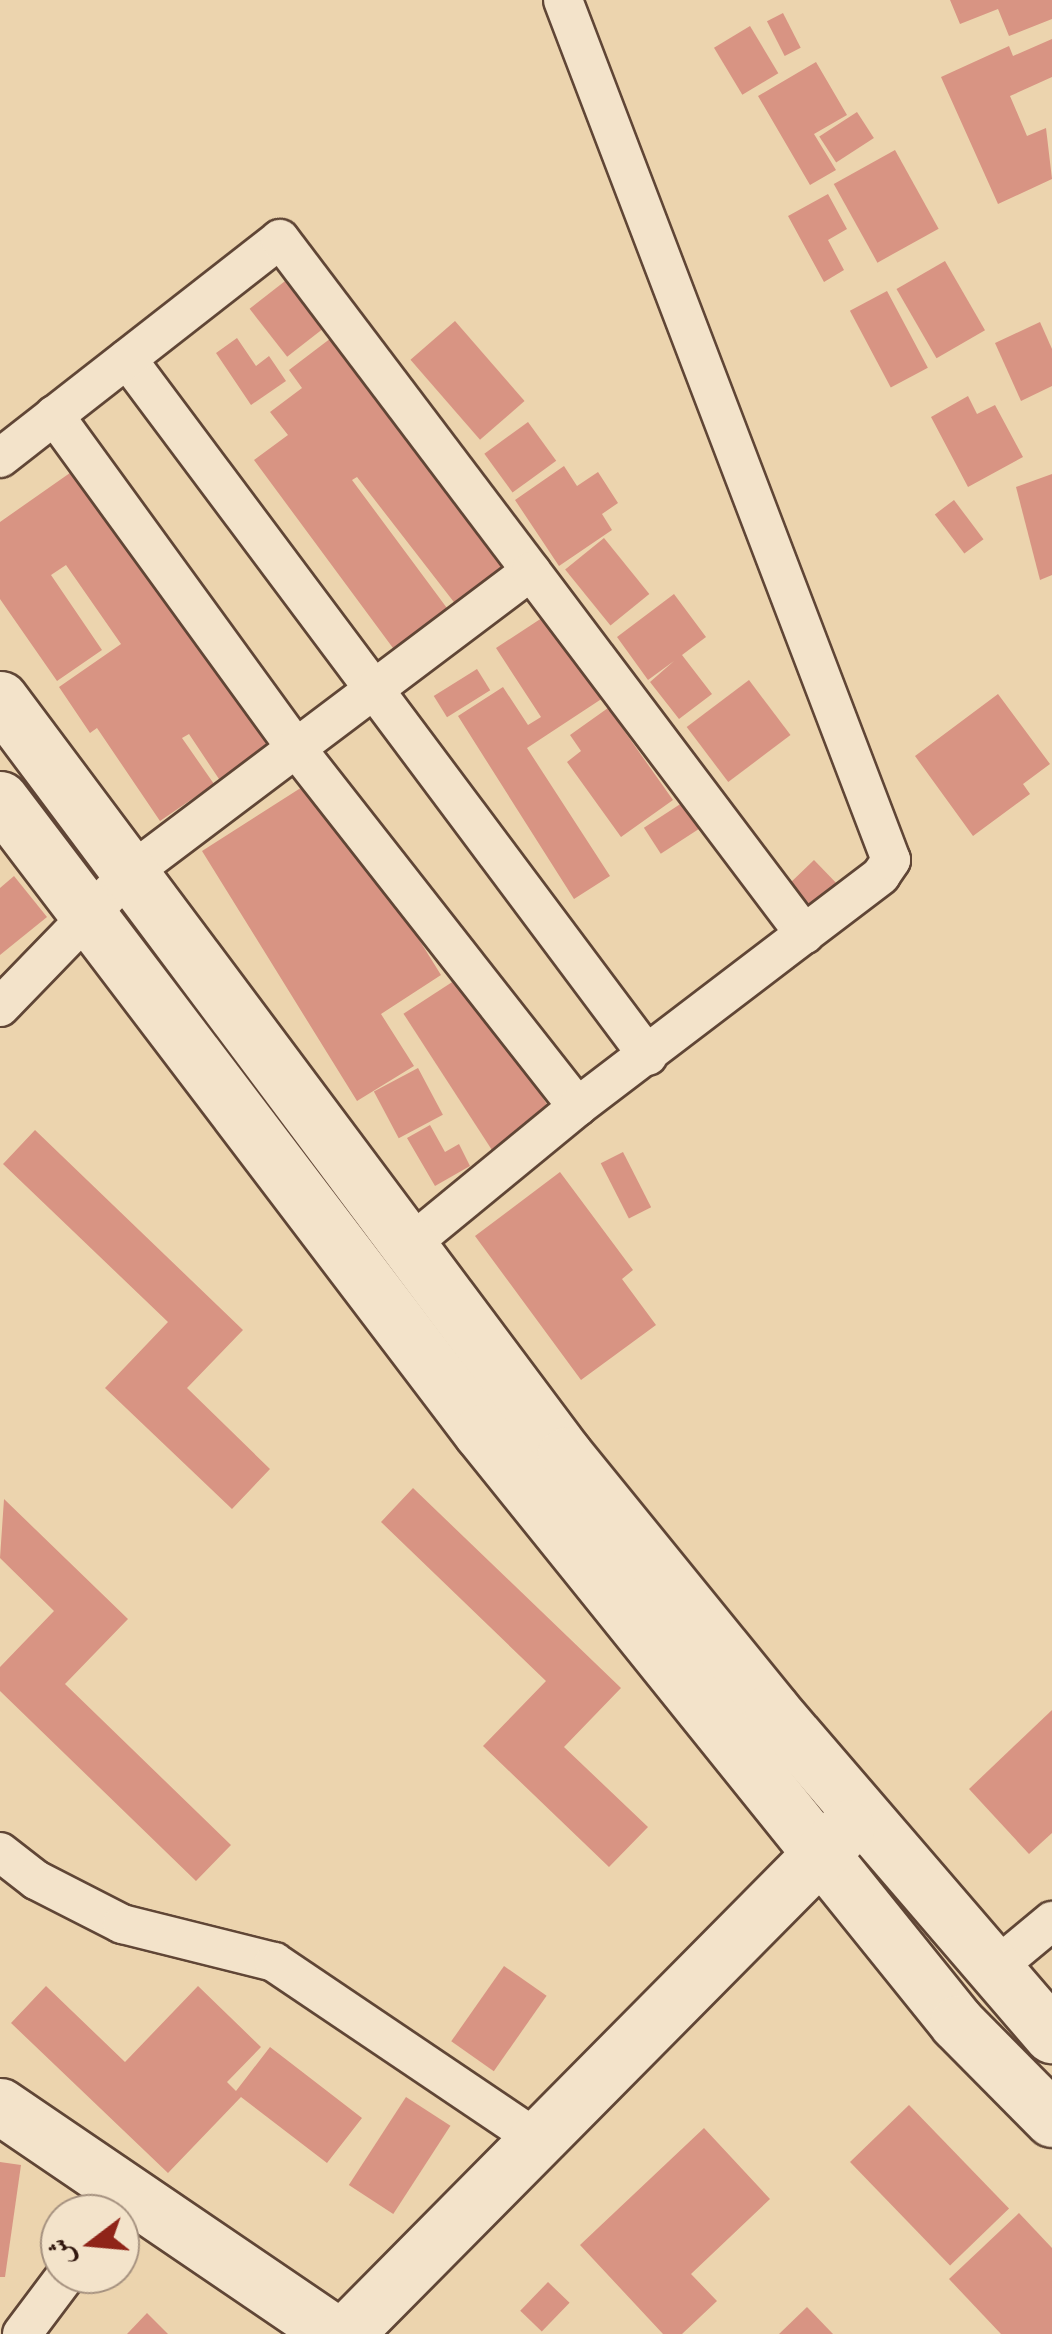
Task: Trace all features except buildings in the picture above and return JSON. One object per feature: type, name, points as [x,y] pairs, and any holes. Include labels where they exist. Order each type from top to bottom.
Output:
[{"type":"main road","points":[[0,699],[565,1455],[860,1814],[1052,2034]]},
{"type":"main road","points":[[0,799],[458,1402],[957,2023],[1052,2118]]},
{"type":"main road","points":[[344,2334],[860,1814]]},
{"type":"main road","points":[[0,2106],[108,2194]]},
{"type":"main road","points":[[140,2216],[335,2334]]},
{"type":"street","points":[[408,1246],[577,1107],[881,874],[891,860],[889,846],[563,0]]},
{"type":"street","points":[[0,458],[280,240],[804,934]]},
{"type":"street","points":[[127,359],[371,692],[648,1056]]},
{"type":"street","points":[[54,415],[296,748],[577,1107]]},
{"type":"street","points":[[0,1008],[130,874],[531,571]]},
{"type":"street","points":[[0,1852],[36,1880],[122,1924],[274,1962],[536,2139]]},
{"type":"street","points":[[993,1970],[1052,1920]]},
{"type":"street","points":[[22,2334],[52,2294]]}]
